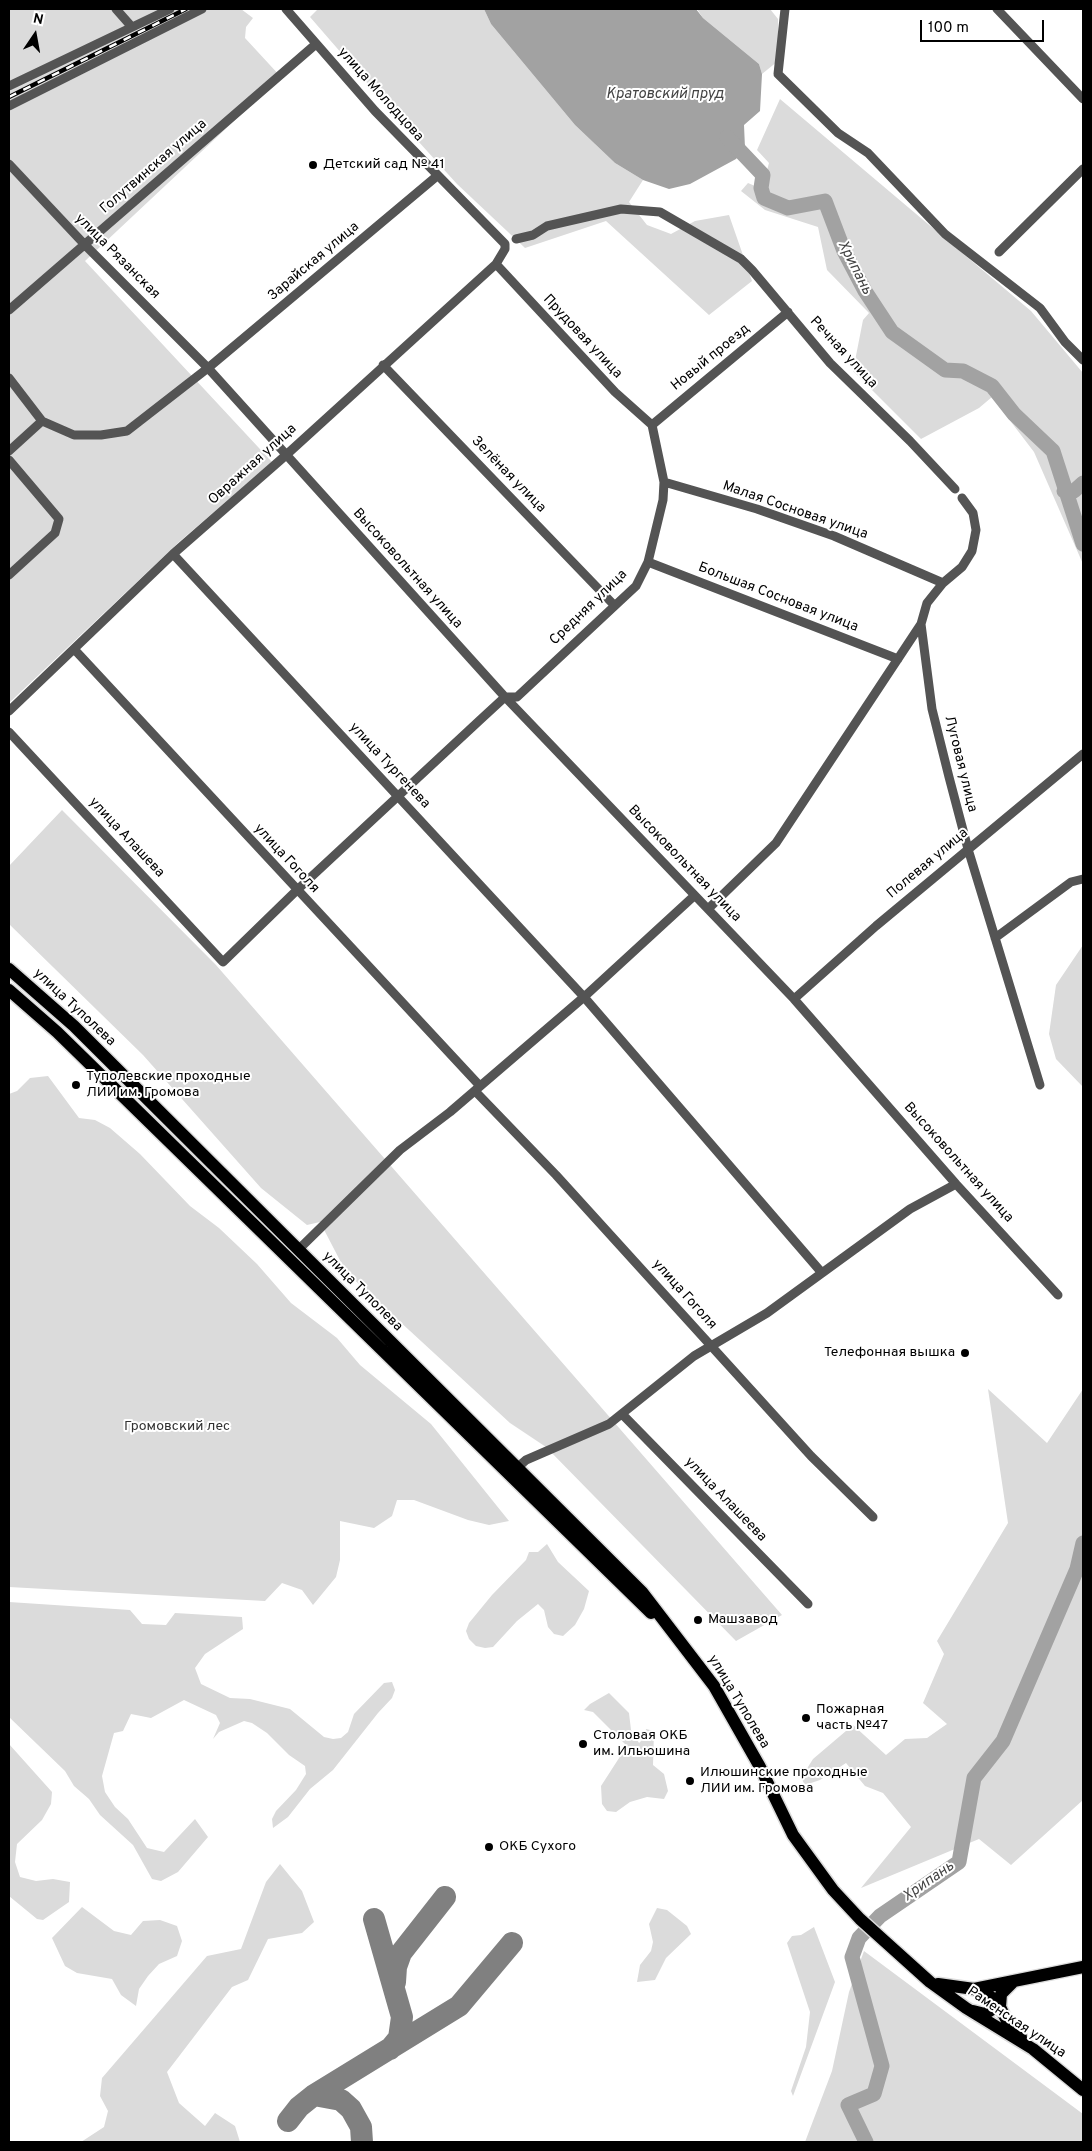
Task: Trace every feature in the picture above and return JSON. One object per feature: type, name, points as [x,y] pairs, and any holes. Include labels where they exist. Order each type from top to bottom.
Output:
[{"type":"main road","name":"улица Туполева","points":[[9,969],[74,1026],[642,1592],[686,1647],[731,1713],[794,1835],[833,1890],[860,1920],[904,1959]]},
{"type":"main road","name":"улица Туполева","points":[[9,990],[64,1039],[686,1647]]},
{"type":"main road","name":"Раменская улица","points":[[904,1959],[930,1982],[966,2008],[1033,2049],[1083,2090]]},
{"type":"main road","points":[[930,1982],[951,1988],[974,1989],[1083,1967]]},
{"type":"main road","points":[[1015,1981],[1001,1994],[1000,2007],[1007,2021],[1033,2049]]},
{"type":"main road","points":[[966,2008],[980,2014],[985,2014],[991,2010],[993,2004],[990,1996],[974,1989]]},
{"type":"street","points":[[116,9],[131,26]]},
{"type":"street","points":[[9,86],[170,9]]},
{"type":"street","points":[[9,106],[202,9]]},
{"type":"street","name":"улица Молодцова","points":[[286,9],[375,111],[500,238]]},
{"type":"street","points":[[785,9],[778,74],[838,132],[868,154],[945,234],[1040,308],[1065,342],[1083,360]]},
{"type":"street","points":[[997,9],[1083,99]]},
{"type":"street","name":"Голутвинская улица","points":[[9,310],[86,246],[316,44]]},
{"type":"street","name":"улица Рязанская","points":[[9,164],[86,246],[208,368],[285,456]]},
{"type":"street","points":[[999,252],[1083,169]]},
{"type":"street","name":"Зарайская улица","points":[[42,421],[74,435],[101,435],[127,431],[208,368],[437,176]]},
{"type":"street","name":"Речная улица","points":[[516,239],[533,235],[547,226],[621,209],[642,209],[660,212],[746,265],[830,363],[910,441],[955,489]]},
{"type":"street","name":"Овражная улица","points":[[9,712],[174,554],[496,264],[505,249],[505,244],[500,238]]},
{"type":"street","name":"Прудовая улица","points":[[496,264],[615,392],[652,425]]},
{"type":"street","name":"Новый проезд","points":[[652,425],[788,312]]},
{"type":"street","name":"Зелёная улица","points":[[383,365],[614,605]]},
{"type":"street","points":[[9,378],[42,421],[9,451]]},
{"type":"street","name":"Средняя улица","points":[[224,962],[296,891],[505,698],[517,697],[636,586],[648,562],[657,531],[664,482],[652,425]]},
{"type":"street","name":"Высоковольтная улица","points":[[285,456],[505,698],[794,999],[956,1184],[1058,1295]]},
{"type":"street","points":[[9,460],[60,519],[55,533],[9,575]]},
{"type":"street","name":"Малая Сосновая улица","points":[[664,482],[757,509],[834,536],[943,583]]},
{"type":"street","points":[[708,909],[776,843],[921,624],[927,603],[943,583],[962,567],[972,551],[976,530],[973,513],[962,498]]},
{"type":"street","name":"улица Тургенева","points":[[174,554],[584,998],[822,1273]]},
{"type":"street","name":"Большая Сосновая улица","points":[[648,562],[898,660]]},
{"type":"street","name":"Луговая улица","points":[[921,624],[932,709],[968,849],[1040,1085]]},
{"type":"street","name":"улица Гоголя","points":[[74,649],[477,1088],[811,1456],[873,1517]]},
{"type":"street","name":"улица Алашева","points":[[9,732],[224,962]]},
{"type":"street","name":"Полевая улица","points":[[794,999],[876,926],[1083,754]]},
{"type":"street","points":[[995,938],[1071,882],[1083,879]]},
{"type":"street","points":[[298,1250],[400,1150],[584,998],[694,896]]},
{"type":"street","points":[[518,1467],[526,1460],[609,1424],[710,1345],[767,1313],[910,1209],[956,1184]]},
{"type":"street","name":"улица Алашеева","points":[[622,1414],[808,1604]]},
{"type":"green space","points":[[9,9],[241,9],[253,18],[246,27],[245,38],[281,77],[85,261],[272,462],[179,542],[9,703]]},
{"type":"green space","points":[[318,9],[484,9],[491,24],[575,125],[615,163],[643,180],[629,202],[647,225],[671,234],[695,221],[729,215],[752,281],[709,315],[606,221],[525,248],[457,184],[310,17]]},
{"type":"green space","points":[[697,9],[770,9],[778,19],[778,61],[762,74],[759,64],[703,18]]},
{"type":"green space","points":[[780,99],[1031,311],[1083,373],[1083,564],[1034,452],[992,397],[979,408],[921,439],[853,371],[863,320],[869,313],[827,270],[818,227],[765,210],[741,191],[748,183],[762,189],[769,163],[757,150]]},
{"type":"green space","points":[[62,810],[216,965],[782,1615],[736,1641],[546,1447],[510,1423],[346,1272],[320,1222],[307,1225],[261,1188],[143,1055],[9,924],[9,866]]},
{"type":"green space","points":[[1083,945],[1083,1087],[1056,1059],[1049,1034],[1056,985]]},
{"type":"green space","name":"Громовский лес","points":[[48,1076],[79,1118],[95,1120],[110,1128],[140,1154],[190,1206],[219,1228],[257,1264],[291,1303],[337,1338],[360,1365],[431,1424],[509,1521],[489,1525],[468,1520],[414,1500],[397,1500],[392,1516],[374,1528],[340,1521],[340,1560],[336,1577],[313,1605],[302,1590],[282,1583],[265,1601],[9,1587],[9,1094],[17,1091],[30,1078]]},
{"type":"green space","points":[[988,1389],[1047,1443],[1083,1389],[1083,1800],[1011,1865],[979,1839],[861,1888],[911,1827],[883,1793],[865,1786],[846,1763],[820,1780],[805,1785],[801,1778],[813,1759],[853,1725],[886,1755],[905,1739],[927,1738],[947,1724],[923,1703],[944,1654],[937,1641],[1008,1523]]},
{"type":"green space","points":[[547,1544],[558,1562],[589,1591],[584,1609],[575,1625],[563,1636],[554,1634],[548,1627],[544,1610],[538,1604],[517,1621],[493,1647],[476,1646],[469,1639],[466,1631],[469,1623],[492,1595],[526,1560],[529,1552],[538,1552]]},
{"type":"green space","points":[[9,1602],[130,1610],[142,1624],[166,1625],[175,1613],[242,1617],[243,1629],[205,1654],[195,1668],[201,1684],[230,1698],[250,1699],[290,1709],[324,1737],[341,1738],[348,1732],[354,1714],[384,1683],[392,1682],[395,1690],[392,1698],[333,1770],[310,1789],[288,1817],[273,1828],[272,1819],[276,1811],[296,1790],[306,1774],[305,1766],[289,1755],[267,1733],[252,1723],[244,1721],[219,1732],[213,1739],[220,1723],[216,1715],[184,1700],[151,1718],[131,1714],[123,1731],[114,1733],[102,1776],[105,1792],[115,1807],[128,1819],[147,1848],[164,1852],[195,1819],[208,1837],[178,1872],[161,1881],[152,1879],[133,1845],[100,1815],[89,1799],[74,1786],[65,1771],[9,1717]]},
{"type":"green space","points":[[609,1693],[629,1713],[631,1730],[639,1743],[645,1737],[646,1729],[654,1731],[653,1765],[664,1774],[668,1791],[664,1799],[647,1797],[630,1802],[616,1812],[607,1811],[602,1804],[601,1786],[621,1755],[625,1744],[593,1712],[584,1710],[590,1704]]},
{"type":"green space","points":[[9,1744],[52,1792],[51,1804],[42,1820],[17,1844],[15,1862],[20,1877],[36,1881],[53,1879],[70,1882],[69,1902],[43,1920],[37,1919],[9,1896]]},
{"type":"green space","points":[[280,1864],[302,1891],[314,1922],[302,1933],[268,1939],[248,1980],[232,1987],[167,2072],[179,2103],[205,2126],[215,2113],[235,2126],[240,2142],[81,2142],[104,2127],[108,2111],[100,2096],[102,2078],[207,1956],[241,1949],[266,1882]]},
{"type":"green space","points":[[82,1907],[114,1931],[131,1935],[143,1921],[160,1920],[177,1926],[182,1941],[177,1956],[159,1964],[148,1976],[139,1989],[136,2006],[121,1995],[112,1979],[77,1973],[65,1966],[52,1938]]},
{"type":"green space","points":[[657,1908],[667,1910],[687,1926],[691,1934],[666,1958],[655,1980],[637,1982],[640,1965],[651,1951],[653,1942],[649,1924]]},
{"type":"green space","points":[[814,1927],[835,1982],[793,2096],[791,2091],[806,2047],[810,2012],[787,1943],[792,1936],[801,1935]]},
{"type":"green space","points":[[864,1951],[1083,2114],[1083,2142],[805,2142],[832,2071],[849,1992]]},
{"type":"water","name":"Кратовский пруд","points":[[484,9],[696,9],[703,18],[759,64],[762,74],[760,111],[744,125],[745,148],[736,159],[690,184],[669,189],[643,180],[615,163],[575,125],[491,24]]},
{"type":"waterway","name":"Хрипань","points":[[727,137],[763,175],[761,188],[764,198],[788,208],[825,201],[844,251],[865,291],[892,332],[945,370],[963,371],[992,386],[1014,414],[1053,451],[1083,544]]},
{"type":"waterway","points":[[1064,491],[1074,491],[1083,483]]},
{"type":"waterway","name":"Хрипань","points":[[866,2142],[848,2105],[874,2094],[882,2066],[852,1957],[859,1938],[880,1916],[959,1862],[974,1778],[1003,1741],[1077,1569],[1083,1543]]},
{"type":"taxiway","points":[[395,1982],[396,1967],[401,1953],[445,1897]]},
{"type":"taxiway","points":[[374,1919],[402,2017],[399,2038],[390,2049]]},
{"type":"taxiway","points":[[288,2121],[299,2107],[314,2095],[459,2006],[512,1943]]},
{"type":"taxiway","points":[[314,2095],[341,2100],[351,2109],[361,2127],[362,2142]]},
{"type":"railway","points":[[9,97],[186,9]]},
{"type":"place","name":"Детский сад № 41","points":[[313,165]]},
{"type":"place","name":"Туполевские проходные ЛИИ им. Громова","points":[[76,1085]]},
{"type":"place","name":"Телефонная вышка","points":[[965,1353]]},
{"type":"place","name":"Машзавод","points":[[698,1620]]},
{"type":"place","name":"Пожарная часть №47","points":[[806,1718]]},
{"type":"place","name":"Столовая ОКБ им. Ильюшина","points":[[583,1744]]},
{"type":"place","name":"Илюшинские проходные ЛИИ им. Громова","points":[[690,1781]]},
{"type":"place","name":"ОКБ Сухого","points":[[489,1847]]}]
